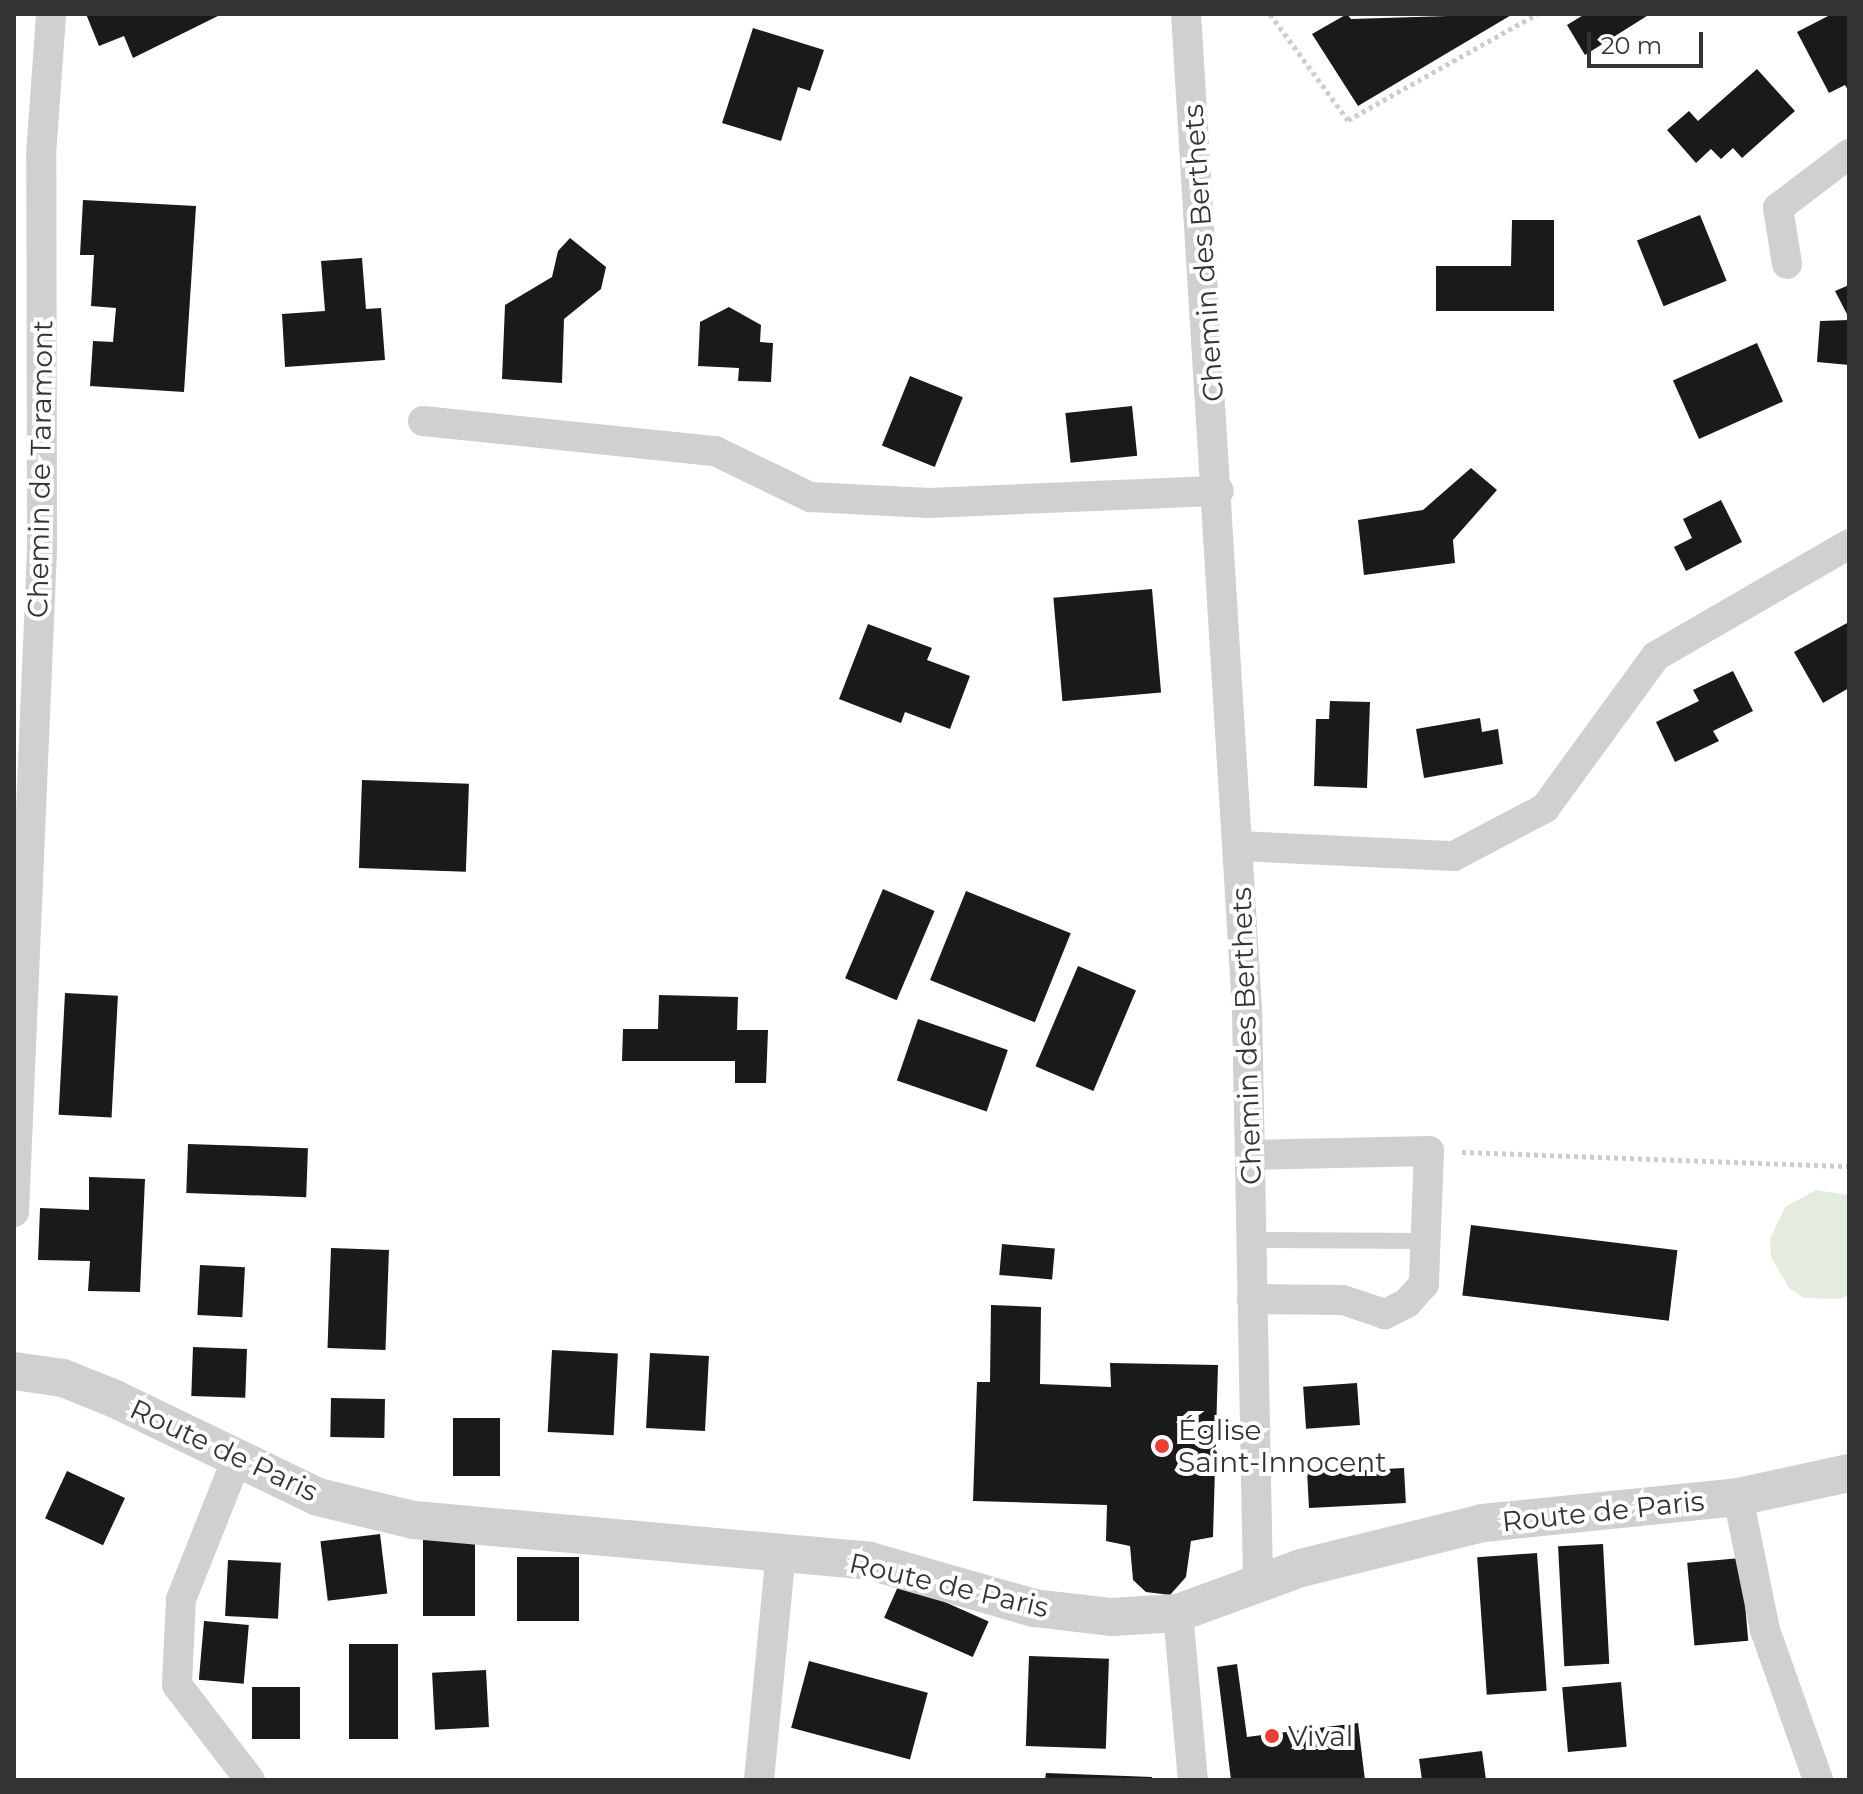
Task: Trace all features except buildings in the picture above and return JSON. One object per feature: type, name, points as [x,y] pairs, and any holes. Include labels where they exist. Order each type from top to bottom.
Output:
[{"type":"street","name":"Chemin de Taramont","points":[[14,1212],[42,549],[41,155],[51,14]]},
{"type":"street","name":"Chemin des Berthets","points":[[1192,16],[1239,846],[1251,1155],[1258,1580]]},
{"type":"street","points":[[1787,264],[1778,208],[1849,154]]},
{"type":"street","points":[[423,421],[715,451],[810,497],[929,503],[1219,491]]},
{"type":"street","points":[[1239,846],[1454,856],[1545,808],[1656,656],[1849,544]]},
{"type":"street","points":[[1251,1155],[1429,1151],[1424,1284],[1385,1314],[1343,1300],[1252,1299]]},
{"type":"street","name":"Route de Paris","points":[[14,1371],[63,1378],[115,1399],[236,1461],[318,1497],[414,1520],[870,1561],[1034,1608],[1112,1617],[1178,1613],[1258,1580],[1483,1523],[1738,1497],[1849,1473]]},
{"type":"street","points":[[236,1461],[181,1599],[177,1685],[250,1780]]},
{"type":"street","points":[[1738,1497],[1765,1630],[1818,1780]]},
{"type":"street","points":[[759,1780],[781,1552]]},
{"type":"street","points":[[1178,1613],[1193,1780]]},
{"type":"lane","points":[[1251,1240],[1426,1241]]},
{"type":"path","points":[[1270,14],[1348,120],[1537,14]]},
{"type":"path","points":[[1429,1151],[1849,1166]]},
{"type":"shaded area","points":[[1816,1190],[1849,1195],[1849,1295],[1841,1299],[1804,1298],[1789,1288],[1771,1257],[1770,1239],[1785,1207]]},
{"type":"place","name":"Église Saint-Innocent","points":[[1162,1446]]},
{"type":"place","name":"Vival","points":[[1272,1736]]}]
